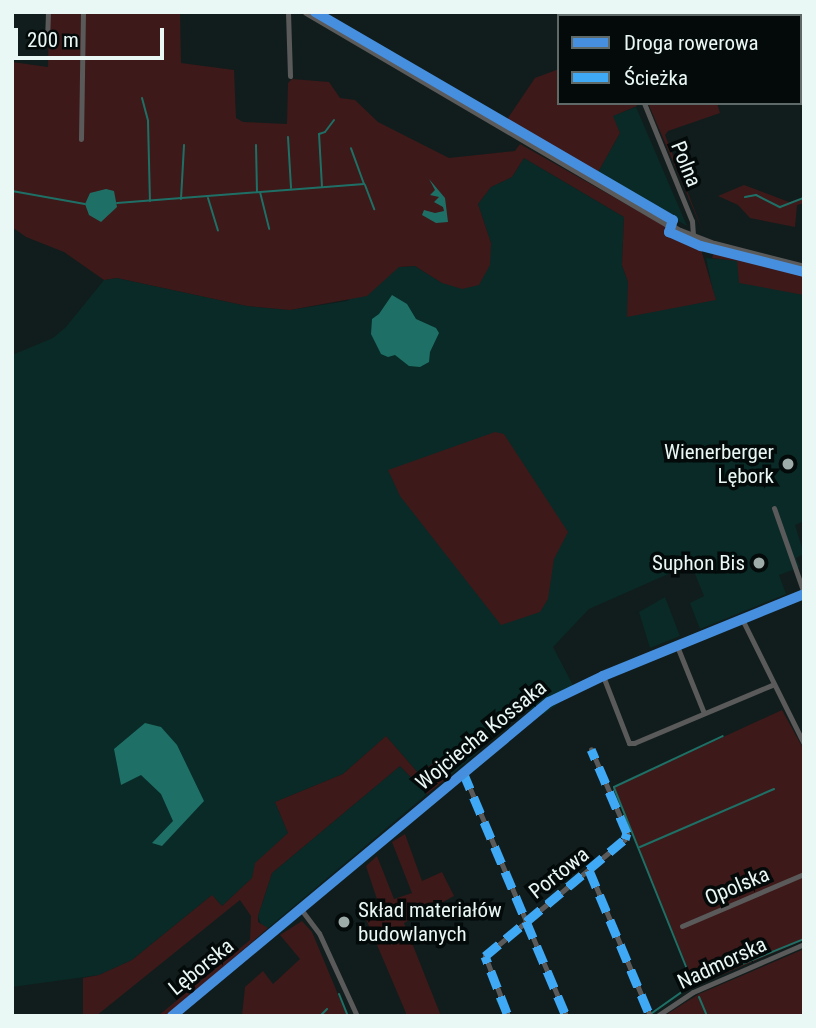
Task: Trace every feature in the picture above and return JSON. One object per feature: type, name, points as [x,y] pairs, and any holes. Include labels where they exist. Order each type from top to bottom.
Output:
[{"type":"main road","name":"Wojciecha Kossaka","points":[[256,947],[549,702],[603,676],[804,594]]},
{"type":"main road","name":"Lęborska","points":[[172,1016],[256,947]]},
{"type":"street","points":[[47,41],[48,12]]},
{"type":"street","points":[[82,139],[83,12]]},
{"type":"street","points":[[288,12],[290,76]]},
{"type":"street","points":[[306,12],[693,237],[804,267]]},
{"type":"street","name":"Polna","points":[[645,105],[692,221],[693,237]]},
{"type":"street","points":[[774,508],[804,594]]},
{"type":"street","points":[[742,619],[772,685],[804,744]]},
{"type":"street","points":[[677,646],[704,713]]},
{"type":"street","points":[[603,676],[629,743],[772,685]]},
{"type":"street","points":[[796,730],[804,726]]},
{"type":"street","name":"Portowa","points":[[507,1013],[485,956],[625,839],[627,833],[591,749]]},
{"type":"street","points":[[463,772],[566,1016]]},
{"type":"street","points":[[589,870],[650,1016]]},
{"type":"street","name":"Opolska","points":[[682,926],[804,874]]},
{"type":"street","points":[[300,908],[319,933],[357,1016]]},
{"type":"street","name":"Nadmorska","points":[[657,1016],[693,992],[804,944]]},
{"type":"shaded area","points":[[49,12],[180,12],[181,63],[234,70],[236,118],[243,122],[287,124],[288,83],[292,79],[329,82],[340,98],[355,100],[378,122],[449,158],[515,151],[520,144],[700,246],[716,300],[627,317],[628,282],[622,265],[624,217],[524,158],[512,177],[491,187],[478,204],[491,243],[490,265],[479,285],[462,289],[442,283],[415,266],[399,267],[367,296],[290,310],[247,306],[117,278],[104,280],[64,252],[26,237],[12,227],[12,62],[48,67]]},
{"type":"shaded area","points":[[772,12],[803,12],[804,95],[802,14]]},
{"type":"shaded area","points":[[372,45],[506,121],[535,78],[557,70],[557,105],[637,105],[613,116],[620,133],[597,174],[684,227]]},
{"type":"shaded area","points":[[649,105],[718,105],[720,113],[668,131],[665,135],[704,234]]},
{"type":"shaded area","points":[[636,107],[687,226],[597,174],[620,133],[612,116]]},
{"type":"shaded area","points":[[524,158],[624,217],[622,265],[628,282],[715,300],[706,258],[737,260],[804,295],[804,521],[795,525],[804,554],[796,558],[800,567],[779,575],[786,594],[700,629],[690,603],[704,596],[691,564],[589,609],[553,647],[576,691],[544,714],[526,710],[451,775],[437,760],[419,774],[386,736],[343,774],[275,802],[288,833],[256,863],[252,878],[222,906],[212,895],[132,960],[99,975],[12,987],[12,355],[53,338],[66,327],[104,280],[117,278],[247,306],[290,310],[347,301],[399,267],[415,266],[442,283],[491,243],[478,204],[491,187],[512,177]]},
{"type":"shaded area","points":[[429,179],[445,198],[448,222],[436,223],[422,215],[424,210],[435,213],[444,211],[443,207],[434,202],[439,197],[430,195],[435,190]]},
{"type":"shaded area","points":[[744,185],[789,202],[804,197],[804,203],[797,205],[795,227],[750,218],[738,205],[718,196]]},
{"type":"shaded area","points":[[106,189],[114,191],[117,207],[101,222],[89,215],[85,204],[90,193]]},
{"type":"shaded area","points":[[715,249],[804,270],[804,295],[739,283],[737,261],[712,258]]},
{"type":"shaded area","points":[[392,295],[407,304],[416,319],[436,328],[439,333],[430,352],[429,362],[420,367],[409,366],[395,355],[388,357],[381,354],[371,334],[372,319],[379,314]]},
{"type":"shaded area","points":[[495,432],[504,434],[568,532],[554,559],[548,599],[540,612],[501,625],[400,496],[388,470]]},
{"type":"shaded area","points":[[665,597],[680,636],[650,648],[639,612]]},
{"type":"shaded area","points":[[782,710],[804,750],[804,940],[695,986],[614,787]]},
{"type":"shaded area","points":[[145,723],[161,727],[177,745],[204,801],[162,846],[152,843],[173,821],[161,794],[141,775],[121,785],[114,749]]},
{"type":"shaded area","points":[[386,736],[419,774],[437,760],[451,775],[427,794],[400,766],[272,873],[258,916],[258,922],[268,928],[168,1016],[158,1016],[250,940],[251,916],[240,900],[96,1016],[83,1016],[83,978],[99,975],[132,960],[212,895],[222,906],[252,878],[255,863],[288,833],[275,802],[343,774]]},
{"type":"shaded area","points":[[400,766],[427,794],[268,928],[262,927],[258,916],[272,873]]},
{"type":"shaded area","points":[[405,834],[422,881],[442,872],[454,896],[404,923],[441,1016],[404,1016],[406,1013],[366,919],[380,908],[366,866],[377,856],[394,899],[412,893],[392,842]]},
{"type":"shaded area","points":[[302,921],[312,932],[347,1016],[242,1016],[245,987],[263,971],[273,984],[300,959],[280,935]]},
{"type":"shaded area","points":[[804,949],[804,1016],[664,1016],[699,994]]},
{"type":"waterway","points":[[802,82],[804,86]]},
{"type":"waterway","points":[[142,98],[148,121],[150,201]]},
{"type":"waterway","points":[[322,187],[319,134],[325,132],[334,120]]},
{"type":"waterway","points":[[288,137],[291,188]]},
{"type":"waterway","points":[[181,199],[184,145]]},
{"type":"waterway","points":[[256,145],[257,192]]},
{"type":"waterway","points":[[117,203],[364,184],[351,148]]},
{"type":"waterway","points":[[365,185],[374,209]]},
{"type":"waterway","points":[[12,191],[85,204]]},
{"type":"waterway","points":[[260,192],[269,229]]},
{"type":"waterway","points":[[745,197],[756,195],[780,207],[804,198]]},
{"type":"waterway","points":[[208,198],[218,231]]},
{"type":"waterway","points":[[693,984],[614,787],[723,736]]},
{"type":"waterway","points":[[640,847],[774,789]]},
{"type":"waterway","points":[[652,1013],[693,984],[804,939]]},
{"type":"waterway","points":[[339,994],[348,1016]]},
{"type":"waterway","points":[[699,997],[707,1016]]},
{"type":"waterway","points":[[497,999],[505,1016]]},
{"type":"waterway","points":[[320,1016],[327,1009]]},
{"type":"marked path","points":[[507,1013],[485,956],[625,839],[627,833],[591,749]]},
{"type":"marked path","points":[[463,772],[566,1016]]},
{"type":"marked path","points":[[589,870],[650,1016]]},
{"type":"cycle path","points":[[315,12],[673,220],[669,232],[701,246],[804,272]]},
{"type":"cycle path","points":[[172,1016],[549,702],[603,676],[804,594]]},
{"type":"place","name":"Wienerberger Lębork","points":[[788,464]]},
{"type":"place","name":"Suphon Bis","points":[[759,563]]},
{"type":"place","name":"Skład materiałów budowlanych","points":[[344,922]]}]
